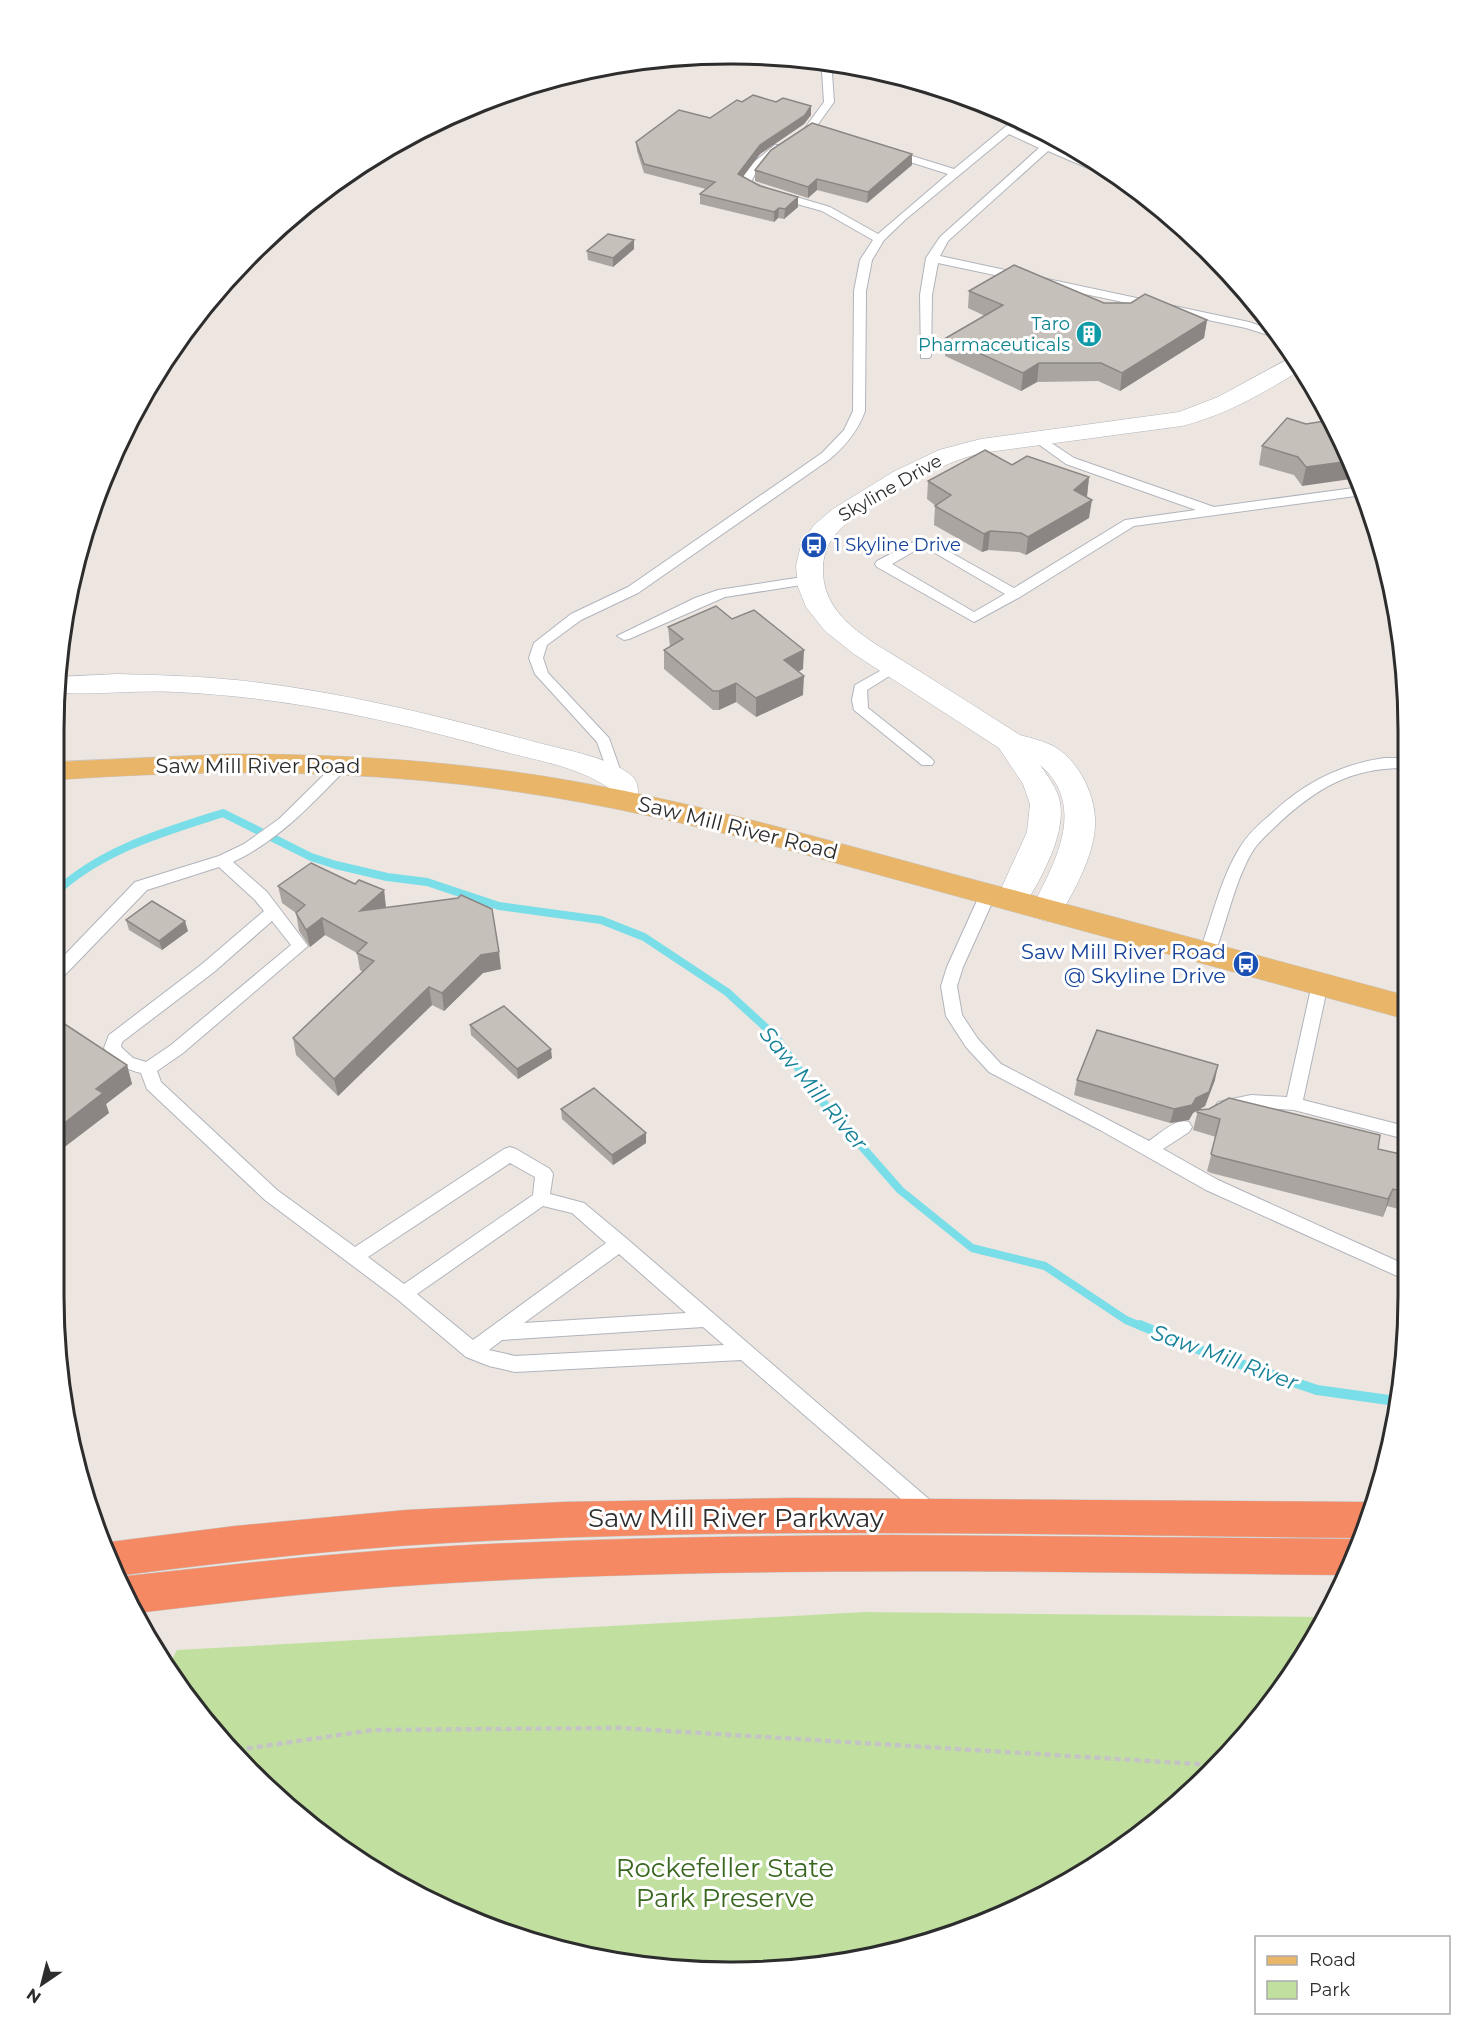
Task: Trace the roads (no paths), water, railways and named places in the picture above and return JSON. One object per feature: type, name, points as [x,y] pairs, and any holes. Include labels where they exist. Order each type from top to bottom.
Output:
[{"type":"highway","name":"Saw Mill River Parkway","points":[[118,1558],[320,1534],[445,1525],[694,1517],[1358,1520]]},
{"type":"highway","name":"Saw Mill River Parkway","points":[[135,1594],[207,1584],[334,1572],[586,1557],[819,1554],[1344,1557]]},
{"type":"main road","name":"Saw Mill River Road","points":[[64,770],[211,763],[342,765],[620,789],[771,835],[1398,1005]]},
{"type":"street","name":"Skyline Drive","points":[[809,580],[811,556],[820,535],[837,518],[930,462],[954,452],[981,446],[1150,425],[1206,413],[1289,367]]},
{"type":"street","points":[[809,580],[812,592],[825,615],[847,635],[1010,742],[1049,756],[1065,774],[1078,804],[1080,823],[1078,837],[1047,910]]},
{"type":"street","points":[[66,684],[110,681],[199,684],[356,705],[478,734],[574,762],[620,789]]},
{"type":"street","points":[[1000,897],[1040,837],[1046,810],[1041,790],[1010,742]]},
{"type":"lane","points":[[828,72],[829,102],[806,130],[832,135]]},
{"type":"lane","points":[[620,789],[604,741],[542,674],[536,658],[541,643],[576,617],[633,590],[825,456],[848,436],[859,411],[860,291],[866,260],[879,239],[902,216],[1012,126]]},
{"type":"lane","points":[[1007,130],[1034,138]]},
{"type":"lane","points":[[785,142],[753,168],[745,183],[764,193],[824,208],[847,218],[862,232],[879,239]]},
{"type":"lane","points":[[925,356],[928,274],[932,258],[944,239],[1047,145]]},
{"type":"lane","points":[[877,149],[955,173]]},
{"type":"lane","points":[[932,258],[1249,325],[1264,330]]},
{"type":"lane","points":[[1038,438],[1070,461],[1213,511]]},
{"type":"lane","points":[[1015,594],[923,541],[882,564],[974,618],[1015,594],[1130,523],[1353,492]]},
{"type":"lane","points":[[624,636],[723,593],[809,580]]},
{"type":"lane","points":[[894,667],[860,688],[861,710],[927,762]]},
{"type":"lane","points":[[1207,954],[1244,854],[1259,833],[1286,807],[1316,785],[1337,774],[1365,765],[1398,763]]},
{"type":"lane","points":[[64,966],[141,886],[222,861],[249,848],[284,823],[342,765]]},
{"type":"lane","points":[[148,1069],[177,1049],[300,946],[261,896],[222,861]]},
{"type":"lane","points":[[1000,897],[955,967],[949,986],[954,1016],[972,1043],[995,1068],[1150,1149],[1212,1185],[1398,1269]]},
{"type":"lane","points":[[148,1069],[127,1063],[112,1048],[115,1039],[208,968],[274,911]]},
{"type":"lane","points":[[1294,1104],[1320,984]]},
{"type":"lane","points":[[148,1069],[153,1085],[263,1187],[404,1294],[473,1351],[489,1358],[515,1364],[745,1352]]},
{"type":"lane","points":[[1208,1116],[1228,1104],[1251,1101],[1294,1104],[1398,1131]]},
{"type":"lane","points":[[1150,1149],[1183,1127]]},
{"type":"lane","points":[[354,1257],[510,1154],[544,1174],[541,1198],[404,1294]]},
{"type":"lane","points":[[541,1198],[578,1208],[936,1517]]},
{"type":"lane","points":[[473,1351],[620,1243]]},
{"type":"lane","points":[[497,1333],[707,1319]]},
{"type":"waterway","name":"Saw Mill River","points":[[64,886],[91,865],[133,844],[223,813],[311,857],[336,865],[387,877],[427,882],[499,906],[601,920],[644,937],[727,992],[775,1036],[821,1100],[900,1190],[972,1248],[1045,1266],[1126,1320],[1143,1327]]},
{"type":"waterway","name":"Saw Mill River","points":[[1140,1325],[1205,1352],[1317,1390],[1389,1400]]},
{"type":"place","name":"Taro Pharmaceuticals","points":[[1089,334]]},
{"type":"place","name":"1 Skyline Drive","points":[[814,545]]},
{"type":"place","name":"Saw Mill River Road @ Skyline Drive","points":[[1246,964]]},
{"type":"park label","name":"Rockefeller State Park Preserve","points":[[725,1882]]}]
